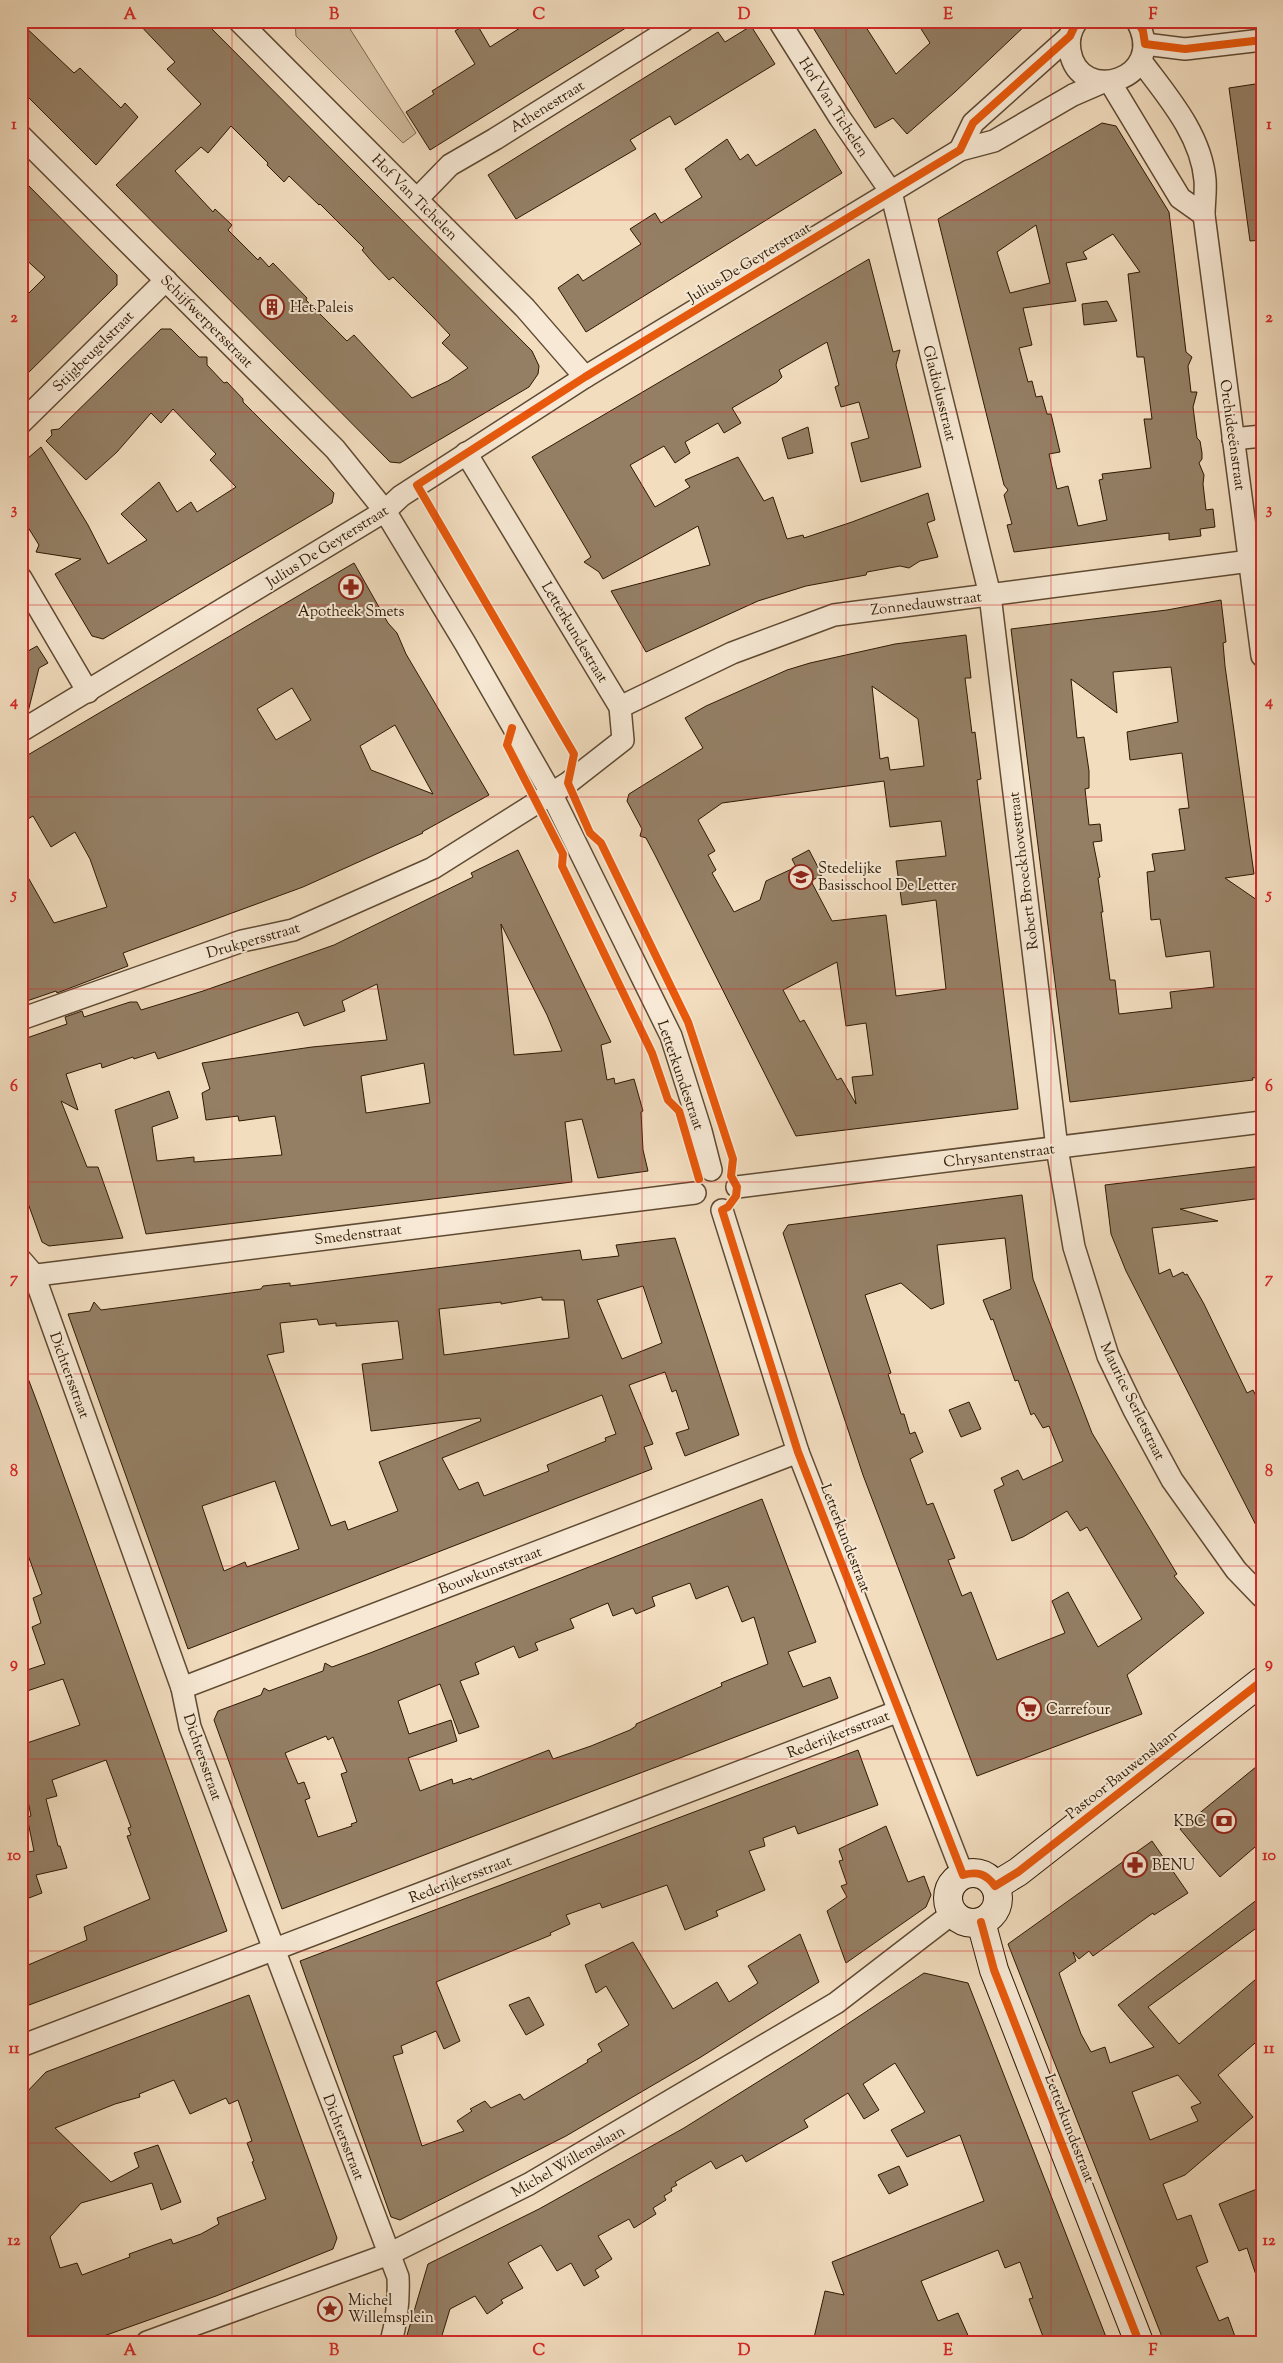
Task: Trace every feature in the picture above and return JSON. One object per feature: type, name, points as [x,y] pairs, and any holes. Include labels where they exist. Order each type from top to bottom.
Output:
[{"type":"street","name":"Hof Van Tichelen","points":[[239,21],[525,308],[585,377]]},
{"type":"street","name":"Athenestraat","points":[[417,198],[450,165],[495,139],[683,21]]},
{"type":"street","name":"Hof Van Tichelen","points":[[779,21],[840,118],[891,192]]},
{"type":"street","name":"Orchideeënstraat","points":[[1137,21],[1143,31],[1143,52],[1184,121],[1197,147],[1205,180],[1204,215],[1262,656]]},
{"type":"street","points":[[1074,29],[1071,55],[1079,69],[1086,76],[1106,82],[1180,198],[1204,215]]},
{"type":"street","points":[[960,150],[973,122],[1074,29]]},
{"type":"street","points":[[1143,52],[1262,40]]},
{"type":"street","name":"Julius De Geyterstraat","points":[[21,731],[386,511],[401,496],[585,377],[960,150],[994,141],[1073,95],[1127,76],[1143,52]]},
{"type":"street","name":"Schijfwerpersstraat","points":[[21,136],[335,449],[386,511]]},
{"type":"street","name":"Gladiolusstraat","points":[[891,192],[990,595]]},
{"type":"street","name":"Stijgbeugelstraat","points":[[21,422],[166,280]]},
{"type":"street","points":[[1233,439],[1262,436]]},
{"type":"street","name":"Letterkundestraat","points":[[466,453],[620,707],[622,740],[551,793]]},
{"type":"street","name":"Letterkundestraat","points":[[386,511],[465,643],[551,793],[671,1036],[701,1131],[711,1170]]},
{"type":"street","name":"Zonnedauwstraat","points":[[620,707],[732,653],[834,615],[1250,562]]},
{"type":"street","points":[[21,578],[88,692]]},
{"type":"street","name":"Robert Broeckhovestraat","points":[[990,595],[1056,1148]]},
{"type":"street","name":"Drukpersstraat","points":[[21,1019],[242,940],[293,930],[433,868],[551,793]]},
{"type":"street","name":"Chrysantenstraat","points":[[737,1187],[1262,1122]]},
{"type":"street","name":"Maurice Serletstraat","points":[[1056,1148],[1074,1247],[1108,1356],[1172,1480],[1236,1570],[1262,1597]]},
{"type":"street","points":[[711,1170],[725,1172],[731,1176],[737,1187],[733,1202],[722,1210],[713,1211],[704,1208],[698,1201],[695,1193],[699,1179],[711,1170]]},
{"type":"street","name":"Smedenstraat","points":[[26,1271],[695,1193]]},
{"type":"street","name":"Letterkundestraat","points":[[722,1210],[798,1452],[963,1874]]},
{"type":"street","name":"Dichtersstraat","points":[[26,1271],[182,1688],[190,1727],[272,1950],[390,2254]]},
{"type":"street","name":"Bouwkunststraat","points":[[182,1688],[798,1452]]},
{"type":"street","name":"Pastoor Bauwenslaan","points":[[995,1886],[1018,1872],[1262,1681]]},
{"type":"street","name":"Rederijkersstraat","points":[[21,2046],[899,1711]]},
{"type":"street","points":[[980,1873],[988,1877],[995,1886],[998,1892],[998,1901],[995,1910],[981,1922],[966,1922],[953,1913],[948,1900],[948,1892],[963,1874],[980,1873]]},
{"type":"street","name":"Michel Willemslaan","points":[[147,2342],[390,2254],[529,2184],[836,2003],[953,1913]]},
{"type":"street","name":"Letterkundestraat","points":[[981,1922],[994,1970],[1139,2342]]},
{"type":"street","points":[[390,2254],[398,2277],[399,2296],[396,2321],[390,2342]]},
{"type":"shaded area","points":[[295,21],[345,21],[416,133],[403,143],[296,36]]},
{"type":"building","points":[[136,21],[204,21],[532,351],[539,366],[538,374],[529,387],[400,463],[390,462],[116,185],[201,104],[167,69],[175,62]],"holes":[[[231,126],[268,163],[267,165],[284,182],[289,176],[320,204],[364,248],[362,250],[389,280],[393,277],[433,317],[450,335],[442,343],[468,368],[448,381],[412,398],[354,335],[347,341],[306,300],[307,298],[273,263],[269,267],[260,257],[258,260],[228,230],[232,225],[215,209],[213,212],[175,171],[201,147],[208,153]]]},
{"type":"building","points":[[471,21],[475,21],[490,47],[531,21],[637,21],[430,150],[406,112],[434,94],[432,91],[475,64],[455,31]]},
{"type":"building","points":[[809,21],[862,21],[896,74],[930,43],[916,21],[1030,21],[955,92],[907,134],[893,118],[875,128]]},
{"type":"building","points":[[21,23],[74,73],[80,68],[121,108],[125,103],[138,117],[96,165],[21,90]]},
{"type":"building","points":[[751,26],[775,64],[675,125],[670,116],[630,140],[636,149],[516,219],[488,175],[718,32],[725,42]]},
{"type":"building","points":[[1262,83],[1262,240],[1250,241],[1229,88]]},
{"type":"building","points":[[1102,123],[1116,126],[1169,212],[1186,352],[1192,357],[1188,366],[1191,392],[1197,392],[1193,407],[1197,438],[1200,441],[1202,453],[1202,459],[1199,463],[1204,475],[1203,484],[1206,510],[1213,509],[1215,527],[1200,529],[1201,536],[1169,540],[1169,533],[1014,552],[1007,525],[1012,524],[1004,495],[1008,490],[1004,485],[938,219]],"holes":[[[1036,225],[1050,283],[1010,293],[997,252]],[[1113,234],[1140,272],[1128,274],[1137,357],[1144,357],[1152,419],[1144,419],[1151,468],[1102,474],[1103,479],[1099,480],[1107,520],[1078,526],[1068,486],[1057,489],[1049,454],[1060,452],[1051,414],[1047,414],[1042,396],[1036,397],[1032,381],[1028,382],[1019,348],[1032,345],[1023,308],[1076,301],[1066,263],[1087,259],[1083,252]]]},
{"type":"building","points":[[815,129],[842,173],[586,332],[558,288],[578,274],[583,281],[641,244],[630,229],[655,213],[661,223],[702,197],[685,169],[727,139],[740,160],[748,154],[756,166]]},
{"type":"building","points":[[21,178],[117,275],[117,285],[21,380],[21,301],[45,277],[21,255]]},
{"type":"building","points":[[869,259],[893,352],[900,350],[896,365],[921,467],[861,482],[851,443],[869,438],[859,402],[841,407],[835,387],[839,385],[827,342],[779,370],[782,377],[777,382],[732,408],[741,423],[724,433],[718,423],[685,442],[690,453],[675,463],[664,446],[630,465],[655,507],[690,487],[685,480],[738,457],[764,501],[773,497],[787,539],[803,535],[804,538],[928,493],[935,520],[927,523],[938,557],[920,561],[909,568],[900,566],[867,572],[866,575],[806,586],[758,601],[646,652],[611,591],[710,565],[698,526],[603,579],[599,572],[584,562],[591,557],[532,457]]},
{"type":"building","points":[[1107,301],[1117,321],[1084,325],[1082,304]]},
{"type":"building","points":[[161,329],[171,329],[199,357],[207,357],[207,365],[224,383],[227,382],[243,399],[243,402],[334,493],[332,503],[103,639],[92,636],[55,574],[81,559],[36,552],[39,545],[21,516],[21,464],[41,447],[88,525],[108,564],[147,540],[121,514],[159,482],[177,512],[191,502],[197,512],[236,487],[210,460],[216,454],[173,409],[161,423],[151,413],[117,452],[86,480],[46,441],[52,435],[51,430],[59,429]]},
{"type":"building","points":[[808,427],[813,453],[788,459],[782,438]]},
{"type":"building","points":[[354,563],[388,623],[397,633],[406,654],[489,795],[423,833],[303,887],[123,953],[128,966],[57,993],[56,991],[21,1003],[21,865],[54,923],[107,907],[90,859],[75,832],[51,847],[33,816],[21,823],[21,759]],"holes":[[[292,688],[311,720],[276,740],[257,709]],[[395,725],[407,747],[433,794],[371,770],[360,746]]]},
{"type":"building","points":[[1221,600],[1226,642],[1223,643],[1225,666],[1254,874],[1225,878],[1257,900],[1262,935],[1262,1077],[1252,1078],[1253,1080],[1070,1102],[1011,629],[1167,610]],"holes":[[[1171,667],[1178,722],[1127,732],[1130,760],[1182,753],[1189,808],[1179,809],[1185,850],[1152,854],[1155,871],[1147,872],[1151,920],[1160,919],[1166,957],[1210,951],[1214,987],[1170,992],[1172,1008],[1119,1014],[1115,980],[1110,980],[1101,912],[1103,912],[1098,878],[1100,877],[1093,842],[1102,841],[1100,824],[1089,825],[1085,789],[1089,788],[1089,771],[1084,737],[1077,738],[1071,679],[1117,713],[1113,672]]]},
{"type":"building","points":[[966,635],[971,678],[965,678],[972,733],[975,732],[981,779],[977,780],[1018,1109],[796,1136],[655,855],[646,838],[640,836],[642,829],[627,801],[629,794],[703,748],[685,718],[706,706],[787,670],[895,644]],"holes":[[[872,686],[918,719],[924,766],[890,770],[888,757],[880,759]],[[884,781],[890,827],[941,821],[946,856],[896,861],[902,905],[936,900],[946,989],[896,996],[886,915],[832,921],[811,881],[822,875],[809,850],[792,859],[796,867],[766,881],[760,900],[734,912],[712,873],[716,870],[708,855],[715,851],[698,820],[722,803]],[[837,962],[846,1026],[866,1023],[873,1075],[852,1077],[856,1104],[841,1078],[837,1080],[804,1020],[800,1022],[783,990]]]},
{"type":"building","points":[[37,646],[48,663],[39,668],[28,712],[21,712],[21,655]]},
{"type":"building","points":[[518,850],[611,1042],[601,1045],[607,1080],[614,1078],[615,1084],[634,1079],[643,1111],[641,1112],[643,1150],[648,1171],[598,1178],[582,1119],[565,1122],[572,1182],[146,1234],[115,1110],[169,1091],[178,1118],[152,1127],[157,1161],[194,1157],[194,1162],[282,1155],[275,1116],[239,1121],[238,1116],[206,1120],[202,1093],[210,1089],[202,1063],[312,1047],[387,1040],[377,984],[342,1001],[345,1011],[304,1026],[298,1012],[158,1059],[155,1052],[134,1059],[133,1057],[102,1068],[101,1063],[66,1074],[78,1110],[61,1101],[87,1167],[98,1167],[123,1238],[49,1246],[42,1242],[21,1184],[21,1040],[67,1024],[65,1017],[82,1011],[84,1017],[130,1002],[137,1002],[141,1010],[203,991],[334,945],[473,877],[471,873]],"holes":[[[501,924],[547,1015],[562,1051],[514,1055]],[[424,1063],[430,1103],[366,1113],[361,1076]]]},
{"type":"building","points":[[1262,1166],[1262,1198],[1180,1209],[1218,1221],[1152,1228],[1159,1274],[1170,1269],[1173,1277],[1183,1272],[1185,1275],[1187,1274],[1204,1304],[1247,1393],[1253,1390],[1262,1408],[1262,1537],[1126,1271],[1111,1234],[1105,1185]]},
{"type":"building","points":[[1022,1195],[1033,1279],[1092,1433],[1177,1574],[1174,1576],[1204,1613],[1127,1675],[1142,1714],[977,1776],[863,1475],[783,1233],[788,1225]],"holes":[[[1005,1238],[1011,1289],[983,1300],[991,1320],[993,1319],[1015,1381],[1018,1380],[1031,1415],[1034,1413],[1043,1428],[1049,1426],[1063,1461],[1023,1480],[1018,1470],[1001,1478],[1004,1485],[994,1490],[1012,1541],[1023,1537],[1067,1511],[1080,1531],[1087,1527],[1142,1619],[1098,1647],[1068,1592],[1052,1601],[1065,1633],[997,1660],[971,1592],[962,1596],[948,1560],[955,1558],[933,1503],[927,1505],[910,1459],[923,1452],[915,1432],[910,1434],[904,1414],[901,1414],[888,1374],[891,1373],[865,1295],[901,1283],[931,1309],[944,1304],[937,1245]]]},
{"type":"building","points":[[675,1238],[739,1435],[685,1456],[676,1433],[689,1429],[676,1390],[672,1392],[665,1372],[629,1385],[653,1444],[644,1447],[652,1469],[188,1649],[68,1314],[90,1311],[94,1302],[101,1310],[261,1289],[263,1286],[290,1283],[290,1286],[580,1250],[582,1260],[619,1256],[616,1245]],"holes":[[[643,1286],[662,1343],[622,1359],[597,1300]],[[542,1297],[542,1300],[564,1300],[569,1338],[444,1355],[439,1309],[501,1302],[501,1304]],[[317,1319],[319,1325],[336,1323],[336,1326],[398,1321],[403,1359],[362,1364],[371,1431],[480,1418],[481,1421],[379,1462],[398,1511],[348,1530],[345,1521],[331,1526],[267,1355],[284,1352],[280,1323]],[[602,1395],[616,1434],[605,1438],[606,1441],[547,1465],[549,1471],[484,1496],[478,1482],[459,1490],[442,1458]],[[275,1481],[299,1549],[247,1567],[245,1562],[224,1571],[202,1506]]]},
{"type":"building","points":[[21,1365],[23,1365],[40,1410],[227,1931],[21,2008],[21,1968],[87,1940],[84,1927],[150,1899],[127,1836],[131,1835],[128,1828],[131,1827],[106,1760],[52,1780],[57,1796],[46,1799],[58,1846],[60,1846],[67,1868],[36,1875],[42,1893],[21,1901],[21,1842],[24,1841],[28,1852],[34,1851],[27,1817],[31,1816],[21,1766],[21,1745],[80,1725],[63,1679],[21,1693],[21,1672],[45,1664],[32,1627],[41,1623],[33,1598],[42,1594],[28,1555],[21,1558]]},
{"type":"building","points":[[969,1402],[981,1429],[961,1437],[949,1410]]},
{"type":"building","points":[[762,1499],[816,1642],[788,1652],[803,1687],[830,1677],[838,1698],[282,1909],[214,1720],[218,1711],[261,1695],[264,1688],[269,1691],[323,1671],[325,1663],[332,1667]],"holes":[[[690,1583],[696,1599],[728,1586],[742,1622],[754,1617],[768,1664],[721,1683],[722,1686],[636,1724],[630,1730],[591,1746],[553,1759],[549,1750],[472,1780],[471,1778],[453,1784],[452,1779],[420,1791],[408,1758],[457,1741],[451,1720],[409,1734],[398,1701],[440,1684],[459,1734],[479,1727],[460,1681],[479,1674],[475,1663],[514,1646],[519,1658],[538,1650],[535,1643],[574,1628],[570,1619],[608,1603],[613,1616],[633,1608],[636,1614],[655,1606],[652,1597]],[[326,1736],[328,1740],[333,1737],[347,1772],[341,1774],[357,1822],[351,1824],[352,1826],[318,1837],[305,1800],[310,1798],[304,1782],[298,1784],[285,1753]]]},
{"type":"building","points":[[858,1750],[878,1805],[798,1834],[795,1826],[763,1838],[765,1846],[749,1851],[765,1890],[716,1911],[718,1916],[685,1930],[667,1885],[602,1908],[600,1903],[566,1915],[570,1924],[550,1933],[551,1935],[436,1982],[460,2041],[444,2049],[436,2031],[401,2046],[403,2053],[393,2056],[422,2146],[464,2131],[457,2121],[472,2111],[470,2109],[485,2101],[491,2108],[520,2094],[524,2100],[588,2062],[587,2060],[602,2051],[598,2044],[629,2025],[606,1986],[596,1993],[585,1965],[633,1942],[673,2009],[717,1982],[729,2002],[758,1983],[748,1966],[800,1934],[819,1982],[701,2057],[566,2136],[400,2220],[391,2217],[300,1961]]},
{"type":"building","points":[[1262,1762],[1262,1841],[1220,1877],[1180,1829]]},
{"type":"building","points":[[886,1826],[908,1882],[924,1876],[931,1895],[926,1907],[846,1963],[827,1911],[847,1897],[841,1886],[847,1884],[839,1861],[843,1860],[839,1849]]},
{"type":"building","points":[[1152,1841],[1188,1893],[1154,1915],[1153,1913],[1093,1956],[1089,1951],[1079,1959],[1073,1952],[1076,1961],[1059,1973],[1081,2034],[1091,2052],[1105,2047],[1110,2063],[1154,2047],[1118,2005],[1262,1896],[1262,1924],[1148,2007],[1179,2044],[1262,1974],[1262,2037],[1218,2075],[1253,2117],[1185,2175],[1163,2184],[1177,2220],[1191,2215],[1208,2262],[1196,2267],[1219,2321],[1228,2317],[1237,2342],[1164,2342],[1008,1944]],"holes":[[[1178,2075],[1201,2103],[1191,2107],[1198,2121],[1150,2140],[1132,2092]]]},
{"type":"building","points":[[924,1973],[968,1983],[1108,2342],[1045,2342],[1029,2299],[1033,2298],[1020,2262],[1005,2268],[998,2250],[921,2281],[938,2321],[958,2313],[971,2342],[813,2342],[825,2291],[844,2295],[832,2262],[984,2201],[960,2135],[907,2157],[891,2130],[925,2112],[895,2063],[863,2084],[879,2110],[864,2119],[848,2093],[804,2120],[808,2127],[746,2162],[742,2155],[716,2169],[711,2161],[675,2182],[677,2185],[671,2188],[672,2191],[664,2196],[666,2200],[653,2208],[656,2214],[634,2228],[629,2219],[598,2236],[612,2259],[595,2270],[599,2277],[584,2286],[571,2263],[557,2271],[541,2245],[508,2263],[523,2288],[501,2300],[503,2303],[487,2314],[475,2296],[450,2309],[440,2342],[405,2342],[428,2264],[539,2209],[684,2128],[804,2053]]},
{"type":"building","points":[[249,1995],[337,2238],[333,2249],[216,2296],[87,2342],[21,2342],[21,2098],[46,2072]],"holes":[[[174,2080],[190,2114],[226,2098],[229,2104],[238,2100],[252,2141],[247,2143],[254,2161],[252,2162],[266,2199],[217,2218],[219,2224],[201,2234],[173,2244],[171,2239],[129,2254],[130,2257],[82,2275],[77,2263],[60,2268],[50,2237],[81,2203],[152,2183],[161,2210],[181,2202],[158,2145],[134,2153],[139,2167],[111,2182],[55,2128],[115,2104],[140,2097],[139,2094]]]},
{"type":"building","points":[[529,1997],[544,2025],[526,2035],[509,2005]]},
{"type":"building","points":[[899,2166],[908,2185],[889,2194],[878,2175]]},
{"type":"building","points":[[1262,2187],[1262,2281],[1258,2281],[1247,2248],[1239,2251],[1219,2204]]},
{"type":"cycle path","points":[[1077,21],[1070,36],[973,123],[960,150],[585,377],[417,485],[574,754],[568,783],[590,833],[601,843],[688,1022],[733,1159],[731,1176],[737,1187],[736,1196],[728,1207],[722,1210],[798,1452],[963,1875],[981,1874],[995,1886],[1018,1872],[1262,1681]]},
{"type":"cycle path","points":[[1137,21],[1143,31],[1145,44],[1185,49],[1262,40]]},
{"type":"cycle path","points":[[512,728],[507,745],[563,854],[562,866],[652,1053],[668,1100],[679,1111],[699,1179]]},
{"type":"cycle path","points":[[981,1922],[994,1970],[1139,2342]]},
{"type":"place","name":"Het Paleis","points":[[272,307]]},
{"type":"place","name":"Apotheek Smets","points":[[351,587]]},
{"type":"place","name":"Stedelijke Basisschool De Letter","points":[[801,877]]},
{"type":"place","name":"Carrefour","points":[[1029,1709]]},
{"type":"place","name":"KBC","points":[[1224,1821]]},
{"type":"place","name":"BENU","points":[[1135,1865]]},
{"type":"place","name":"Michel Willemsplein","points":[[330,2309]]}]
